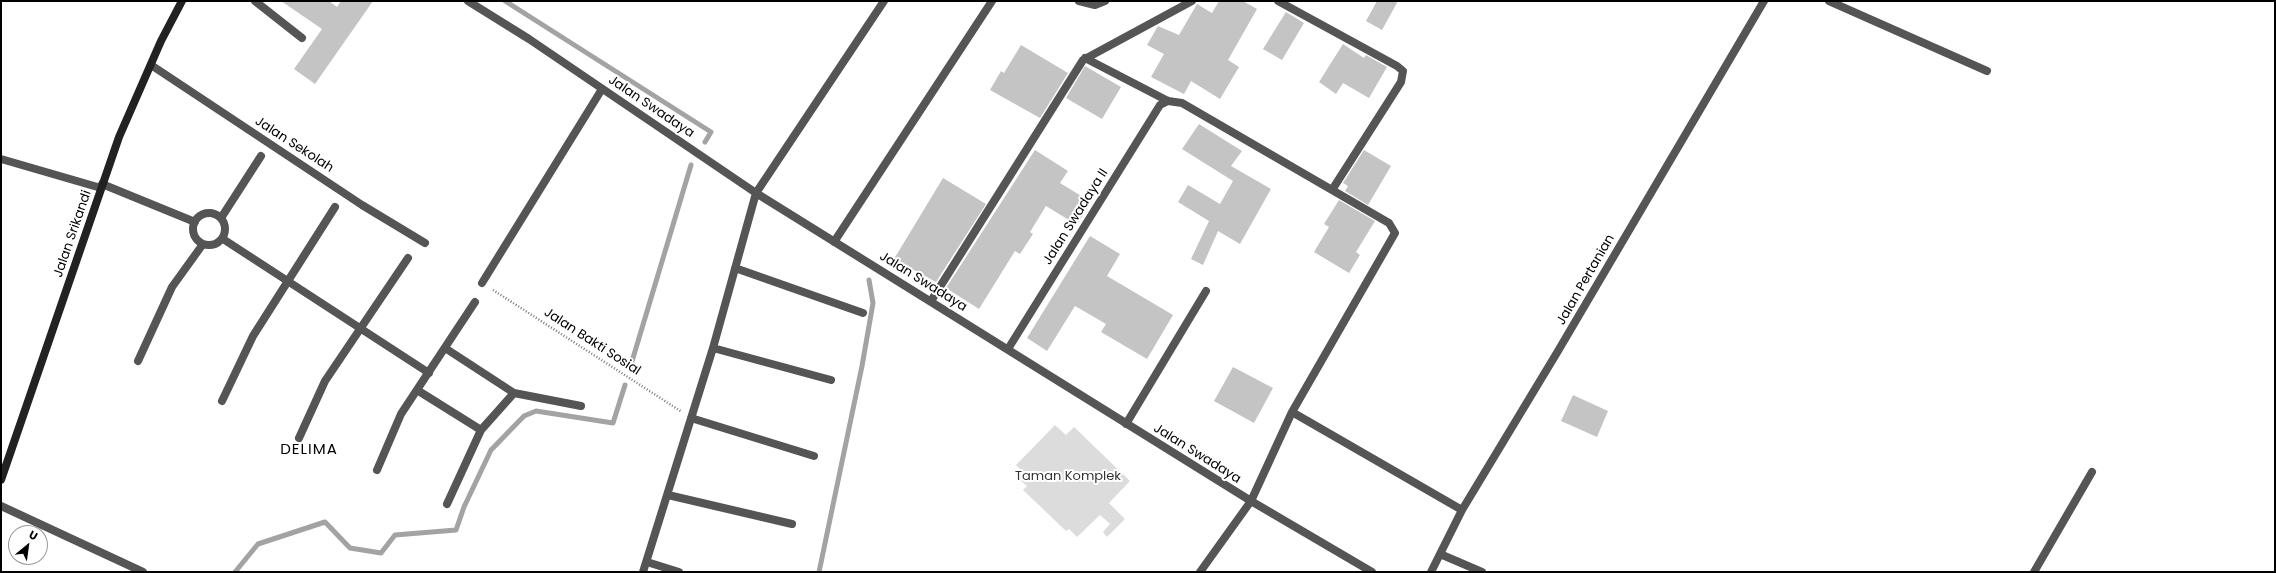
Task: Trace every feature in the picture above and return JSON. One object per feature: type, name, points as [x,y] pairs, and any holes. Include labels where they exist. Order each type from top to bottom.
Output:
[{"type":"main road","name":"Jalan Srikandi","points":[[1,480],[119,137],[161,41],[182,1]]},
{"type":"street","points":[[255,1],[302,38]]},
{"type":"street","name":"Jalan Swadaya","points":[[468,1],[756,193],[1251,501],[1372,572]]},
{"type":"street","points":[[644,572],[713,348],[756,193],[884,1]]},
{"type":"street","points":[[834,242],[992,1]]},
{"type":"street","points":[[1079,1],[1095,5],[1105,1]]},
{"type":"street","points":[[931,301],[1085,58],[1192,1]]},
{"type":"street","points":[[1278,1],[1396,66],[1402,71],[1401,82],[1332,190]]},
{"type":"street","name":"Jalan Pertanian","points":[[1431,572],[1462,510],[1562,344],[1764,1]]},
{"type":"street","points":[[1829,1],[1987,71]]},
{"type":"street","points":[[1085,58],[1168,101],[1182,104],[1389,223],[1395,233],[1292,412],[1251,501],[1200,572]]},
{"type":"street","name":"Jalan Sekolah","points":[[151,65],[362,205],[425,242]]},
{"type":"street","points":[[482,283],[602,89]]},
{"type":"street","name":"Jalan Swadaya II","points":[[1008,349],[1160,105],[1168,101]]},
{"type":"street","points":[[221,218],[261,156]]},
{"type":"street","points":[[1,159],[102,186],[195,222]]},
{"type":"street","points":[[222,401],[253,336],[335,207]]},
{"type":"street","points":[[207,213],[217,215],[221,218],[226,228],[223,239],[214,245],[203,244],[195,237],[193,227],[195,222],[198,218],[207,213]]},
{"type":"street","points":[[223,239],[429,373]]},
{"type":"street","points":[[138,361],[172,287],[203,244]]},
{"type":"street","points":[[299,438],[325,381],[359,328],[408,258]]},
{"type":"street","points":[[735,268],[863,313]]},
{"type":"street","points":[[1126,424],[1206,291]]},
{"type":"street","points":[[376,470],[400,414],[429,373],[475,302]]},
{"type":"street","points":[[445,348],[514,393],[581,406]]},
{"type":"street","points":[[713,348],[831,380]]},
{"type":"street","points":[[417,390],[481,430]]},
{"type":"street","points":[[447,504],[481,430],[514,393]]},
{"type":"street","points":[[1292,412],[1462,510]]},
{"type":"street","points":[[691,418],[814,456]]},
{"type":"street","points":[[2034,572],[2092,472]]},
{"type":"street","points":[[668,494],[792,524]]},
{"type":"street","points":[[1,506],[143,572]]},
{"type":"street","points":[[1440,554],[1482,572]]},
{"type":"street","points":[[647,562],[679,572]]},
{"type":"path","name":"Jalan Bakti Sosial","points":[[482,283],[691,418]]},
{"type":"green space","name":"Taman Komplek","points":[[1055,425],[1066,435],[1074,427],[1130,481],[1109,503],[1125,519],[1107,537],[1103,532],[1110,524],[1100,515],[1077,537],[1069,529],[1066,531],[1023,490],[1027,486],[1021,481],[1026,475],[1016,465]]},
{"type":"building","points":[[281,1],[329,1],[337,7],[341,1],[373,1],[315,84],[294,69],[322,29]]},
{"type":"building","points":[[1219,1],[1243,1],[1257,9],[1228,60],[1239,67],[1220,99],[1191,81],[1184,94],[1151,77],[1164,54],[1147,45],[1158,26],[1179,35],[1197,4],[1212,13]]},
{"type":"building","points":[[1377,1],[1398,1],[1382,30],[1366,21]]},
{"type":"building","points":[[1286,12],[1304,23],[1282,60],[1263,49]]},
{"type":"building","points":[[1343,44],[1364,58],[1366,55],[1387,67],[1369,98],[1343,83],[1336,94],[1319,82]]},
{"type":"building","points":[[1021,45],[1068,73],[1040,118],[990,90],[1001,71],[1004,73]]},
{"type":"building","points":[[1085,66],[1121,87],[1102,119],[1066,98]]},
{"type":"building","points":[[1199,124],[1242,151],[1231,166],[1271,189],[1240,244],[1218,231],[1203,265],[1191,259],[1209,221],[1178,202],[1188,185],[1220,204],[1233,181],[1182,149]]},
{"type":"building","points":[[1035,150],[1068,171],[1060,183],[1091,202],[1077,225],[1046,206],[1030,232],[1033,234],[1020,254],[1015,251],[979,309],[946,288]]},
{"type":"building","points":[[1364,150],[1391,166],[1368,205],[1345,191],[1348,186],[1343,183]]},
{"type":"building","points":[[943,178],[986,204],[936,282],[894,259]]},
{"type":"building","points":[[1339,200],[1375,221],[1356,252],[1360,255],[1349,273],[1314,252],[1329,227],[1324,224]]},
{"type":"building","points":[[1090,236],[1120,254],[1107,276],[1173,315],[1147,359],[1101,332],[1106,324],[1075,306],[1047,351],[1027,338]]},
{"type":"building","points":[[1233,367],[1273,388],[1254,423],[1214,401]]},
{"type":"building","points":[[1573,395],[1608,411],[1597,437],[1561,421]]},
{"type":"waterway","points":[[505,1],[711,132],[705,142]]},
{"type":"waterway","points":[[630,368],[691,165]]},
{"type":"waterway","points":[[819,572],[862,366],[873,303],[869,280]]},
{"type":"waterway","points":[[235,572],[258,544],[325,522],[350,548],[381,553],[395,535],[456,530],[464,507],[491,450],[524,416],[536,411],[613,423],[625,385]]},
{"type":"district","name":"DELIMA","points":[[309,450]]}]
